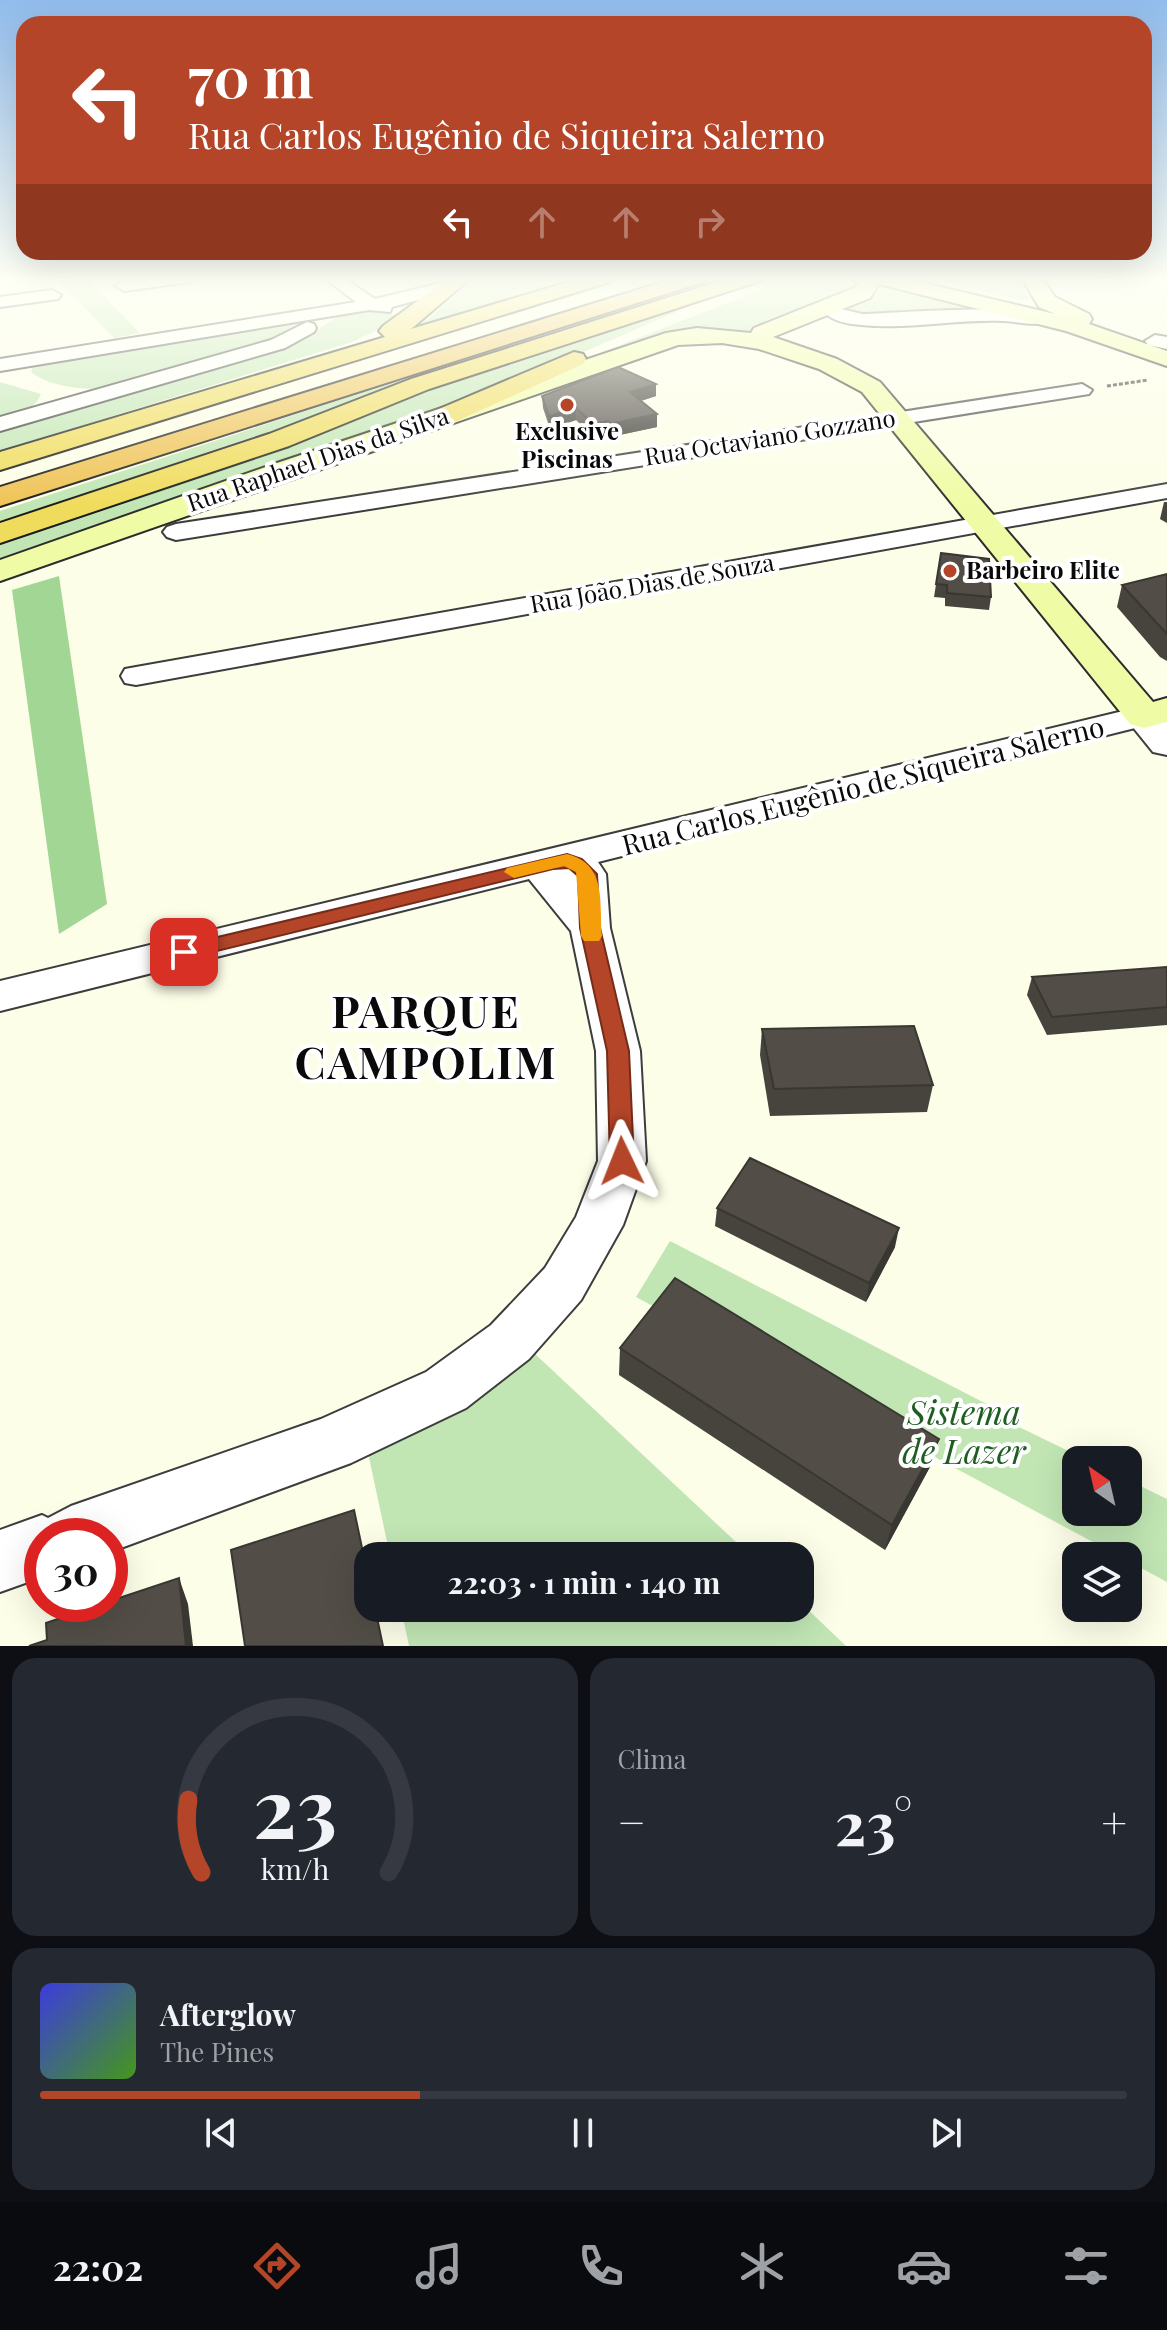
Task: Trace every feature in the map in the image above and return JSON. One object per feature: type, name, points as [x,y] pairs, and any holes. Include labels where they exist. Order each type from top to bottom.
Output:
[{"type":"highway","points":[[74,438],[330,354]]},
{"type":"highway","points":[[0,461],[352,354]]},
{"type":"highway","points":[[0,480],[415,354]]},
{"type":"highway","points":[[0,497],[455,354]]},
{"type":"highway","points":[[0,533],[279,440],[420,384],[518,354]]},
{"type":"highway","points":[[448,415],[587,354]]},
{"type":"main road","name":"Rua Raphael Dias da Silva","points":[[0,571],[284,470],[629,354]]},
{"type":"main road","name":"Rua Raphael Dias da Silva","points":[[793,354],[836,367],[871,387],[1105,672],[1161,717]]},
{"type":"street","points":[[0,365],[73,354]]},
{"type":"street","points":[[0,424],[244,354]]},
{"type":"street","points":[[30,385],[19,379],[22,369],[36,359]]},
{"type":"street","points":[[0,375],[81,401]]},
{"type":"street","name":"Rua Octaviano Gozzano","points":[[176,532],[1082,390]]},
{"type":"street","name":"Rua Octaviano Gozzano","points":[[284,470],[266,483],[264,488],[268,497],[298,510],[326,507]]},
{"type":"street","name":"Rua João Dias de Souza","points":[[136,676],[1167,491]]},
{"type":"street","name":"Rua Carlos Eugênio de Siqueira Salerno","points":[[0,996],[1161,717]]},
{"type":"street","points":[[121,1518],[331,1443],[446,1390],[510,1342],[563,1284],[598,1225],[622,1161],[618,1051],[590,928],[546,876],[560,861]]},
{"type":"street","points":[[0,1561],[24,1552]]},
{"type":"path","points":[[1082,390],[1153,379]]},
{"type":"green space","points":[[94,354],[228,354],[100,389],[55,384],[31,372],[33,367],[49,361]]},
{"type":"green space","points":[[262,354],[314,354],[0,451],[0,429]]},
{"type":"green space","points":[[495,354],[216,456],[0,527],[0,511],[395,382]]},
{"type":"green space","points":[[532,354],[579,354],[504,386],[0,565],[0,541],[435,385]]},
{"type":"green space","points":[[0,382],[41,394],[29,409],[0,420]]},
{"type":"green space","points":[[59,576],[107,904],[59,934],[12,590]]},
{"type":"green space","name":"Sistema de Lazer","points":[[670,1241],[1008,1415],[1009,1422],[1062,1448],[1062,1525],[636,1297]]},
{"type":"green space","points":[[534,1353],[736,1542],[387,1542],[367,1448]]},
{"type":"green space","name":"Sistema de Lazer","points":[[1142,1487],[1167,1499],[1167,1582],[1142,1569],[1142,1542],[1093,1542],[1063,1526],[1142,1526]]},
{"type":"green space","points":[[814,1615],[846,1646],[409,1646],[404,1622],[814,1622]]},
{"type":"building","points":[[618,367],[656,384],[630,392],[657,414],[611,424],[608,421],[593,424],[576,408],[549,416],[542,396]]},
{"type":"building","points":[[941,553],[989,559],[991,597],[947,593],[947,585],[936,584]]},
{"type":"building","points":[[1167,574],[1167,634],[1122,585]]},
{"type":"building","points":[[1167,967],[1167,1007],[1052,1017],[1032,977]]},
{"type":"building","points":[[914,1026],[933,1085],[774,1089],[762,1029]]},
{"type":"building","points":[[750,1158],[899,1228],[869,1283],[717,1208]]},
{"type":"building","points":[[675,1278],[939,1439],[892,1525],[620,1348]]},
{"type":"building","points":[[354,1510],[361,1542],[354,1542],[354,1622],[378,1622],[383,1646],[245,1646],[231,1550]]},
{"type":"building","points":[[179,1578],[186,1646],[29,1646],[47,1640],[46,1623],[49,1622],[128,1622],[128,1595]]},
{"type":"slow traffic","points":[[514,872],[567,860],[583,868],[587,874],[592,936]]},
{"type":"place","name":"Exclusive Piscinas","points":[[567,405]]},
{"type":"place","name":"Barbeiro Elite","points":[[950,571]]},
{"type":"district","name":"PARQUE CAMPOLIM","points":[[426,1038]]},
{"type":"route","points":[[184,952],[553,863],[567,860],[576,864],[587,874],[590,928],[618,1051],[622,1161]]}]
